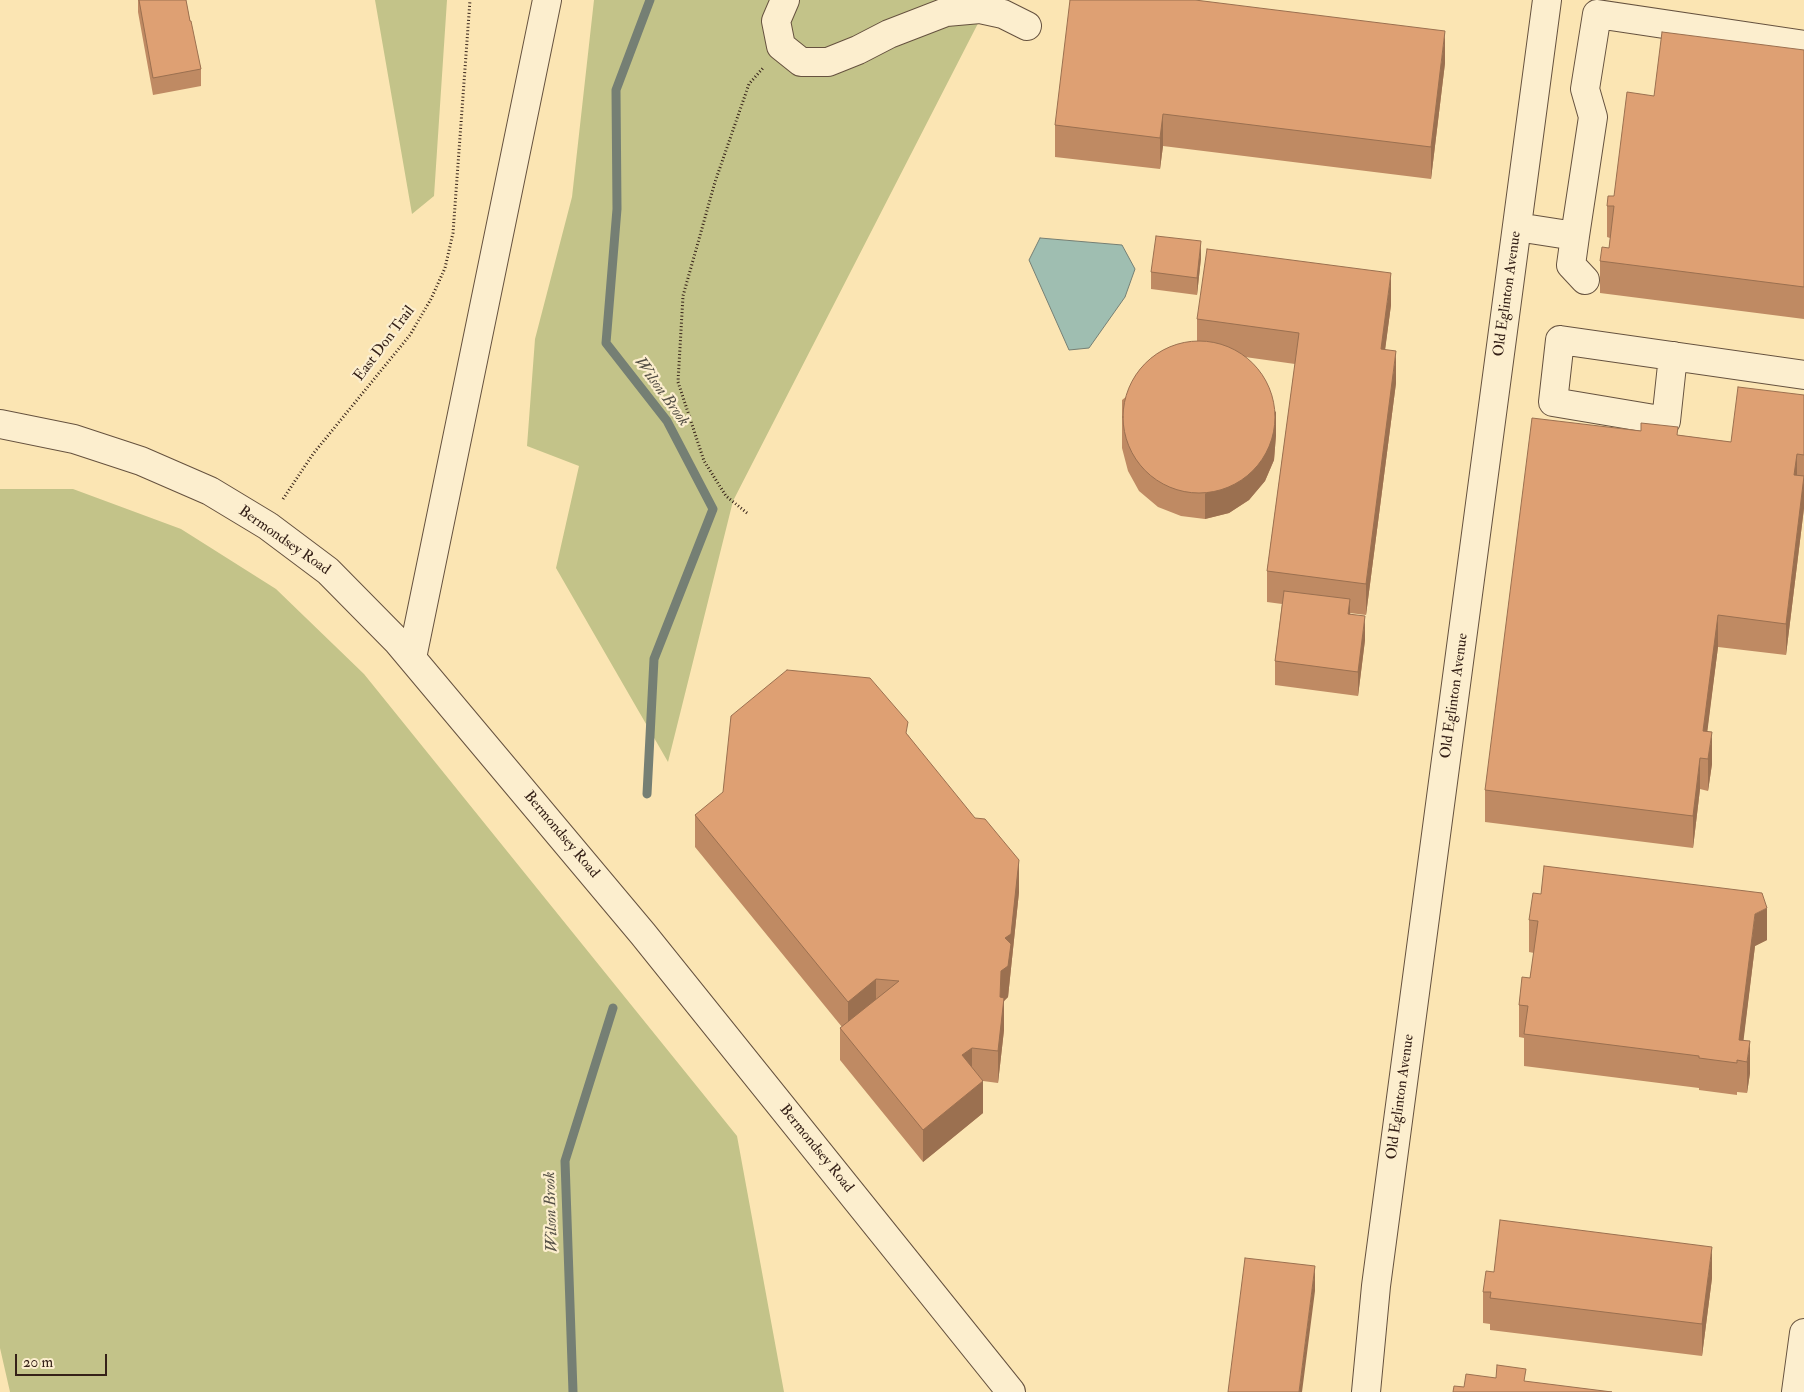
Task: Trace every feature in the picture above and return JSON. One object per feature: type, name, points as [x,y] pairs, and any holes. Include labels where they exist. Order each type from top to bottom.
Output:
[{"type":"street","points":[[536,0],[541,28]]},
{"type":"street","points":[[412,658],[547,0]]},
{"type":"street","points":[[785,0],[776,20],[781,46],[801,62],[828,62],[858,50],[889,34],[946,12],[980,9],[1003,14],[1027,26]]},
{"type":"street","name":"Old Eglinton Avenue","points":[[1366,1392],[1377,1276],[1547,0]]},
{"type":"street","points":[[1585,280],[1572,265],[1593,117],[1585,89],[1596,14],[1804,45]]},
{"type":"street","points":[[1517,227],[1575,236]]},
{"type":"street","points":[[1673,356],[1666,421],[1553,402],[1560,340],[1673,356],[1804,375]]},
{"type":"street","name":"Bermondsey Road","points":[[0,424],[74,439],[141,461],[210,491],[268,526],[328,571],[412,658],[643,934],[1011,1392]]},
{"type":"street","points":[[1796,1392],[1804,1334]]},
{"type":"path","name":"East Don Trail","points":[[268,526],[284,496],[313,454],[410,335],[431,299],[445,268],[453,233],[470,0]]},
{"type":"path","points":[[747,513],[726,496],[704,462],[678,382],[683,296],[715,182],[750,84],[781,46]]},
{"type":"green space","points":[[375,0],[447,0],[434,196],[412,214]]},
{"type":"green space","points":[[594,0],[990,0],[733,501],[668,762],[556,568],[579,466],[527,446],[535,339],[572,197]]},
{"type":"green space","points":[[0,489],[73,489],[181,529],[276,589],[364,674],[737,1136],[784,1392],[10,1392],[0,1348]]},
{"type":"shaded area","points":[[1040,238],[1122,245],[1135,269],[1125,297],[1089,348],[1069,350],[1029,260]]},
{"type":"building","points":[[139,0],[186,0],[201,69],[153,78]]},
{"type":"building","points":[[1070,0],[1195,0],[1445,31],[1431,147],[1163,114],[1160,138],[1055,125]]},
{"type":"building","points":[[1662,32],[1804,50],[1804,287],[1600,261],[1602,247],[1609,248],[1614,206],[1607,206],[1608,196],[1614,196],[1627,92],[1654,96]]},
{"type":"building","points":[[1156,236],[1201,241],[1197,278],[1151,272]]},
{"type":"building","points":[[1207,249],[1391,273],[1381,349],[1396,351],[1366,584],[1267,571],[1299,333],[1197,319]]},
{"type":"building","points":[[1199,341],[1214,342],[1228,346],[1241,353],[1253,363],[1263,375],[1270,388],[1274,402],[1274,432],[1270,446],[1263,459],[1253,471],[1241,481],[1228,488],[1214,492],[1199,493],[1184,492],[1170,488],[1157,481],[1145,471],[1135,459],[1128,446],[1124,432],[1123,417],[1124,402],[1128,388],[1135,375],[1145,363],[1157,353],[1170,346],[1184,342]]},
{"type":"building","points":[[1738,387],[1804,395],[1804,455],[1797,454],[1794,475],[1804,476],[1786,624],[1718,615],[1703,731],[1712,732],[1708,759],[1700,758],[1693,816],[1485,790],[1532,418],[1641,431],[1641,423],[1678,427],[1677,435],[1731,442]]},
{"type":"building","points":[[1284,591],[1350,599],[1348,614],[1365,616],[1358,672],[1275,661]]},
{"type":"building","points":[[787,670],[870,678],[908,722],[906,733],[975,818],[985,819],[1019,860],[1011,934],[1005,938],[1011,944],[1008,966],[1001,971],[1000,997],[1004,998],[998,1051],[972,1048],[962,1055],[983,1081],[923,1130],[840,1028],[899,981],[876,979],[848,1002],[695,815],[723,792],[731,716]]},
{"type":"building","points":[[1544,866],[1762,893],[1767,908],[1755,914],[1739,1040],[1750,1041],[1747,1062],[1737,1060],[1737,1063],[1699,1058],[1699,1056],[1524,1034],[1528,1006],[1519,1005],[1522,977],[1530,978],[1538,921],[1529,920],[1533,893],[1541,894]]},
{"type":"building","points":[[1500,1220],[1712,1247],[1702,1324],[1490,1298],[1491,1292],[1483,1292],[1486,1271],[1494,1272]]},
{"type":"building","points":[[1245,1258],[1315,1266],[1299,1392],[1228,1392]]},
{"type":"building","points":[[1497,1365],[1526,1369],[1524,1381],[1612,1392],[1453,1392],[1454,1386],[1464,1387],[1466,1374],[1496,1378]]},
{"type":"waterway","name":"Wilson Brook","points":[[647,794],[654,659],[713,509],[667,421],[606,343],[617,209],[616,90],[650,0]]},
{"type":"waterway","name":"Wilson Brook","points":[[573,1392],[565,1161],[613,1008]]}]
